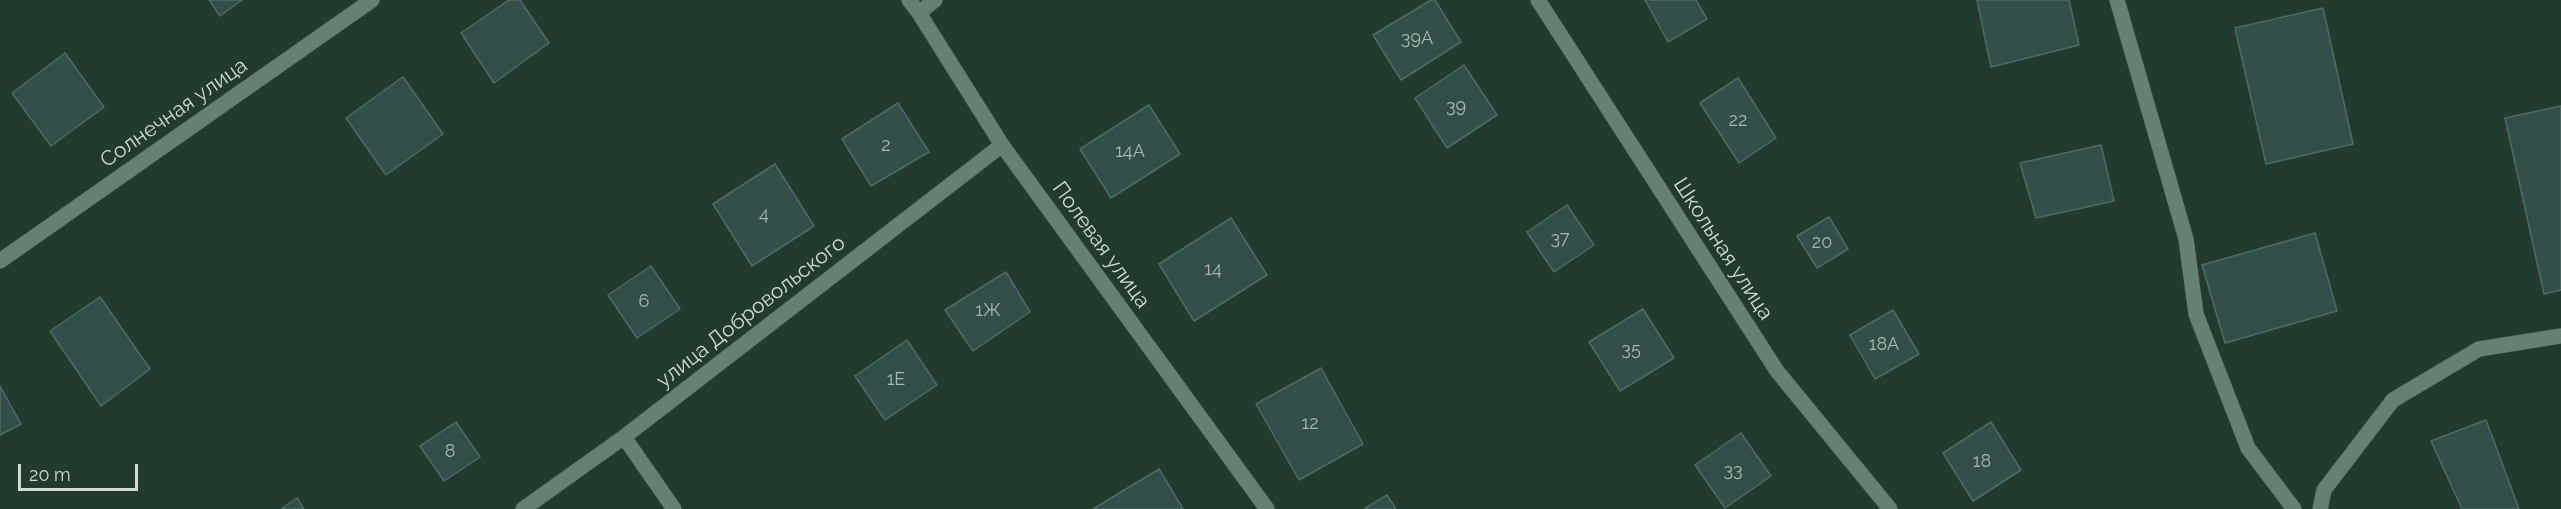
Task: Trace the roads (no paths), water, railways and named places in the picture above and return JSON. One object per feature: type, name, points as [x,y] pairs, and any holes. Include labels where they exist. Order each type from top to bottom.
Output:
[{"type":"street","name":"Солнечная улица","points":[[0,261],[372,0]]},
{"type":"street","name":"Полевая улица","points":[[909,0],[1002,145],[1267,509]]},
{"type":"street","points":[[919,13],[935,0]]},
{"type":"street","name":"Школьная улица","points":[[1538,0],[1777,371],[1890,509]]},
{"type":"street","points":[[2116,0],[2186,239],[2196,314],[2248,448],[2294,509]]},
{"type":"street","name":"улица Добровольского","points":[[523,509],[624,437],[1002,145]]},
{"type":"street","points":[[2320,509],[2324,490],[2393,400],[2479,349],[2561,336]]},
{"type":"street","points":[[624,437],[674,509]]}]
